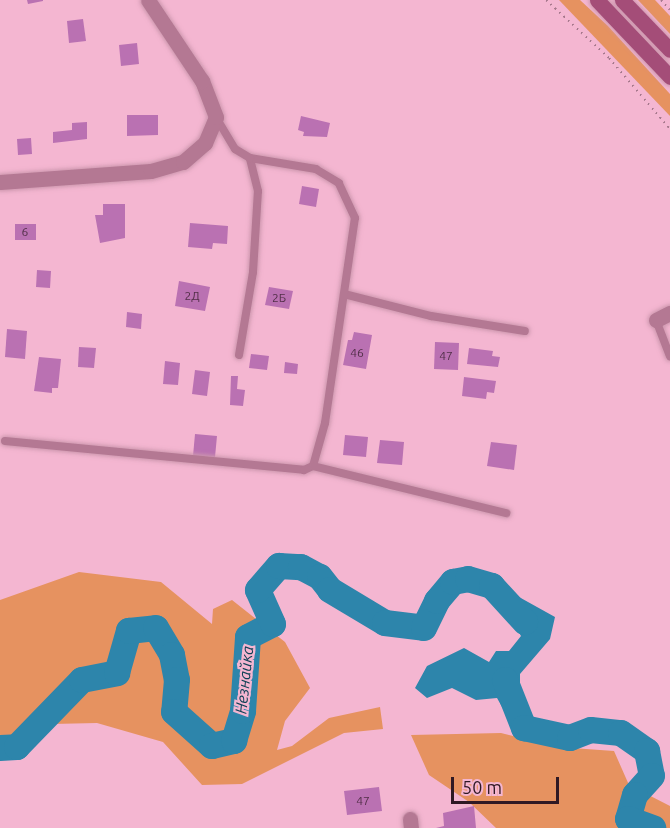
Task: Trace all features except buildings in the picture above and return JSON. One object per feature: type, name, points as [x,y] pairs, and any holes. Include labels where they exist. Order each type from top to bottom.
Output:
[{"type":"main road","points":[[597,0],[670,77]]},
{"type":"main road","points":[[622,0],[670,50]]},
{"type":"street","points":[[0,182],[151,171],[183,162],[205,143],[216,117],[202,81],[148,0]]},
{"type":"street","points":[[656,320],[670,313]]},
{"type":"lane","points":[[216,117],[235,149],[250,158],[316,169],[339,183],[355,218],[325,423],[313,466]]},
{"type":"lane","points":[[239,355],[253,272],[257,202],[250,158]]},
{"type":"lane","points":[[344,294],[431,316],[525,331]]},
{"type":"lane","points":[[656,320],[670,356]]},
{"type":"lane","points":[[5,441],[304,470],[313,466],[506,513]]},
{"type":"path","points":[[546,0],[609,58],[670,129]]},
{"type":"path","points":[[661,0],[670,10]]},
{"type":"shaded area","points":[[559,0],[580,0],[608,26],[670,94],[670,116]]},
{"type":"shaded area","points":[[638,0],[655,0],[670,16],[670,34]]},
{"type":"shaded area","points":[[79,572],[161,582],[212,624],[213,609],[232,600],[285,642],[310,688],[285,721],[277,750],[292,746],[329,718],[380,707],[383,729],[344,733],[242,784],[202,785],[163,742],[97,723],[52,724],[0,754],[0,600]]},
{"type":"shaded area","points":[[501,733],[558,747],[614,751],[629,785],[670,806],[670,828],[496,828],[469,802],[429,775],[411,735]]},
{"type":"water","points":[[510,592],[555,617],[550,639],[520,674],[520,705],[510,721],[497,698],[476,700],[452,688],[427,698],[415,688],[427,666],[464,648],[489,662],[496,651],[509,651],[521,636],[499,598]]},
{"type":"waterway","name":"Незнайка","points":[[0,748],[17,747],[82,680],[117,673],[129,631],[156,628],[172,655],[177,680],[174,712],[212,746],[234,741],[243,711],[248,637],[273,624],[258,590],[279,566],[301,567],[320,577],[330,590],[385,623],[424,628],[437,601],[453,582],[468,579],[492,586],[525,622]]},
{"type":"waterway","name":"Незнайка","points":[[505,680],[524,728],[570,738],[591,730],[621,733],[647,751],[652,776],[635,795],[628,819],[653,828]]}]
